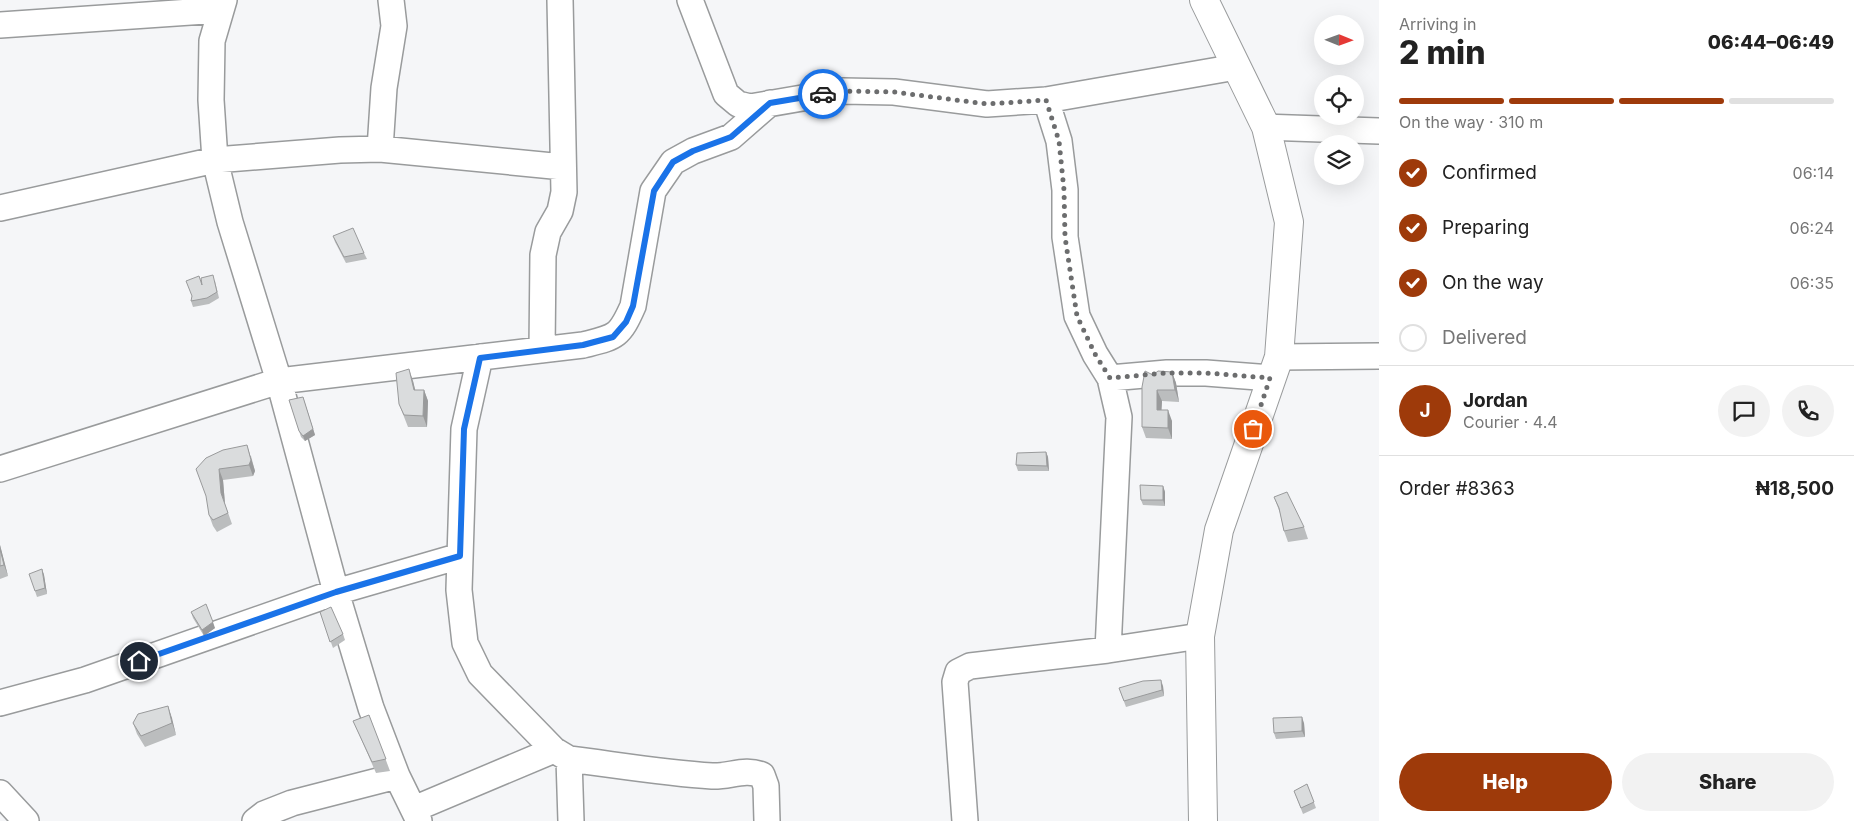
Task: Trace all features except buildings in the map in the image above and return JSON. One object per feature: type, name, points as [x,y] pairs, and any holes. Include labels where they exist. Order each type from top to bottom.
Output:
[{"type":"street","points":[[380,149],[384,88],[394,26],[391,0]]},
{"type":"street","points":[[542,350],[543,255],[548,232],[560,211],[564,192],[560,0]]},
{"type":"street","points":[[690,0],[726,94],[738,104],[750,107],[843,91],[894,92],[987,104],[1046,100],[1236,67]]},
{"type":"street","points":[[1203,821],[1200,636],[1219,530],[1275,368],[1289,222],[1266,127],[1204,0]]},
{"type":"street","points":[[0,25],[222,5],[212,41],[211,100],[215,160],[230,222],[279,382],[336,592],[371,708],[397,776],[417,815],[562,755],[714,776],[753,772],[762,775],[766,786],[767,821]]},
{"type":"street","points":[[1046,100],[1059,141],[1064,190],[1065,237],[1077,316],[1095,354],[1110,378],[1119,417],[1108,650]]},
{"type":"street","points":[[0,469],[279,382],[583,345],[613,337],[626,322],[633,306],[654,191],[673,162],[693,151],[731,137],[770,103]]},
{"type":"street","points":[[1266,127],[1379,131]]},
{"type":"street","points":[[0,208],[215,160],[340,150],[380,149],[563,167]]},
{"type":"street","points":[[1110,378],[1166,373],[1206,373],[1275,368],[1379,356]]},
{"type":"street","points":[[480,358],[464,429],[459,590],[465,643],[480,674],[562,755],[571,821]]},
{"type":"street","points":[[0,703],[85,680],[336,592],[460,556]]},
{"type":"street","points":[[965,821],[955,682],[958,672],[970,666],[1108,650],[1200,636]]},
{"type":"street","points":[[255,821],[264,814],[292,803],[397,776]]},
{"type":"street","points":[[0,793],[26,821]]},
{"type":"way so far","points":[[823,94],[843,91],[894,92],[987,104],[1046,100],[1059,141],[1064,190],[1065,237],[1077,316],[1095,354],[1110,378],[1166,373],[1206,373],[1270,378],[1253,429]]},
{"type":"route","points":[[139,661],[336,592],[460,556],[464,429],[480,358],[583,345],[613,337],[626,322],[633,306],[654,191],[673,162],[693,151],[731,137],[770,103],[823,94]]}]
